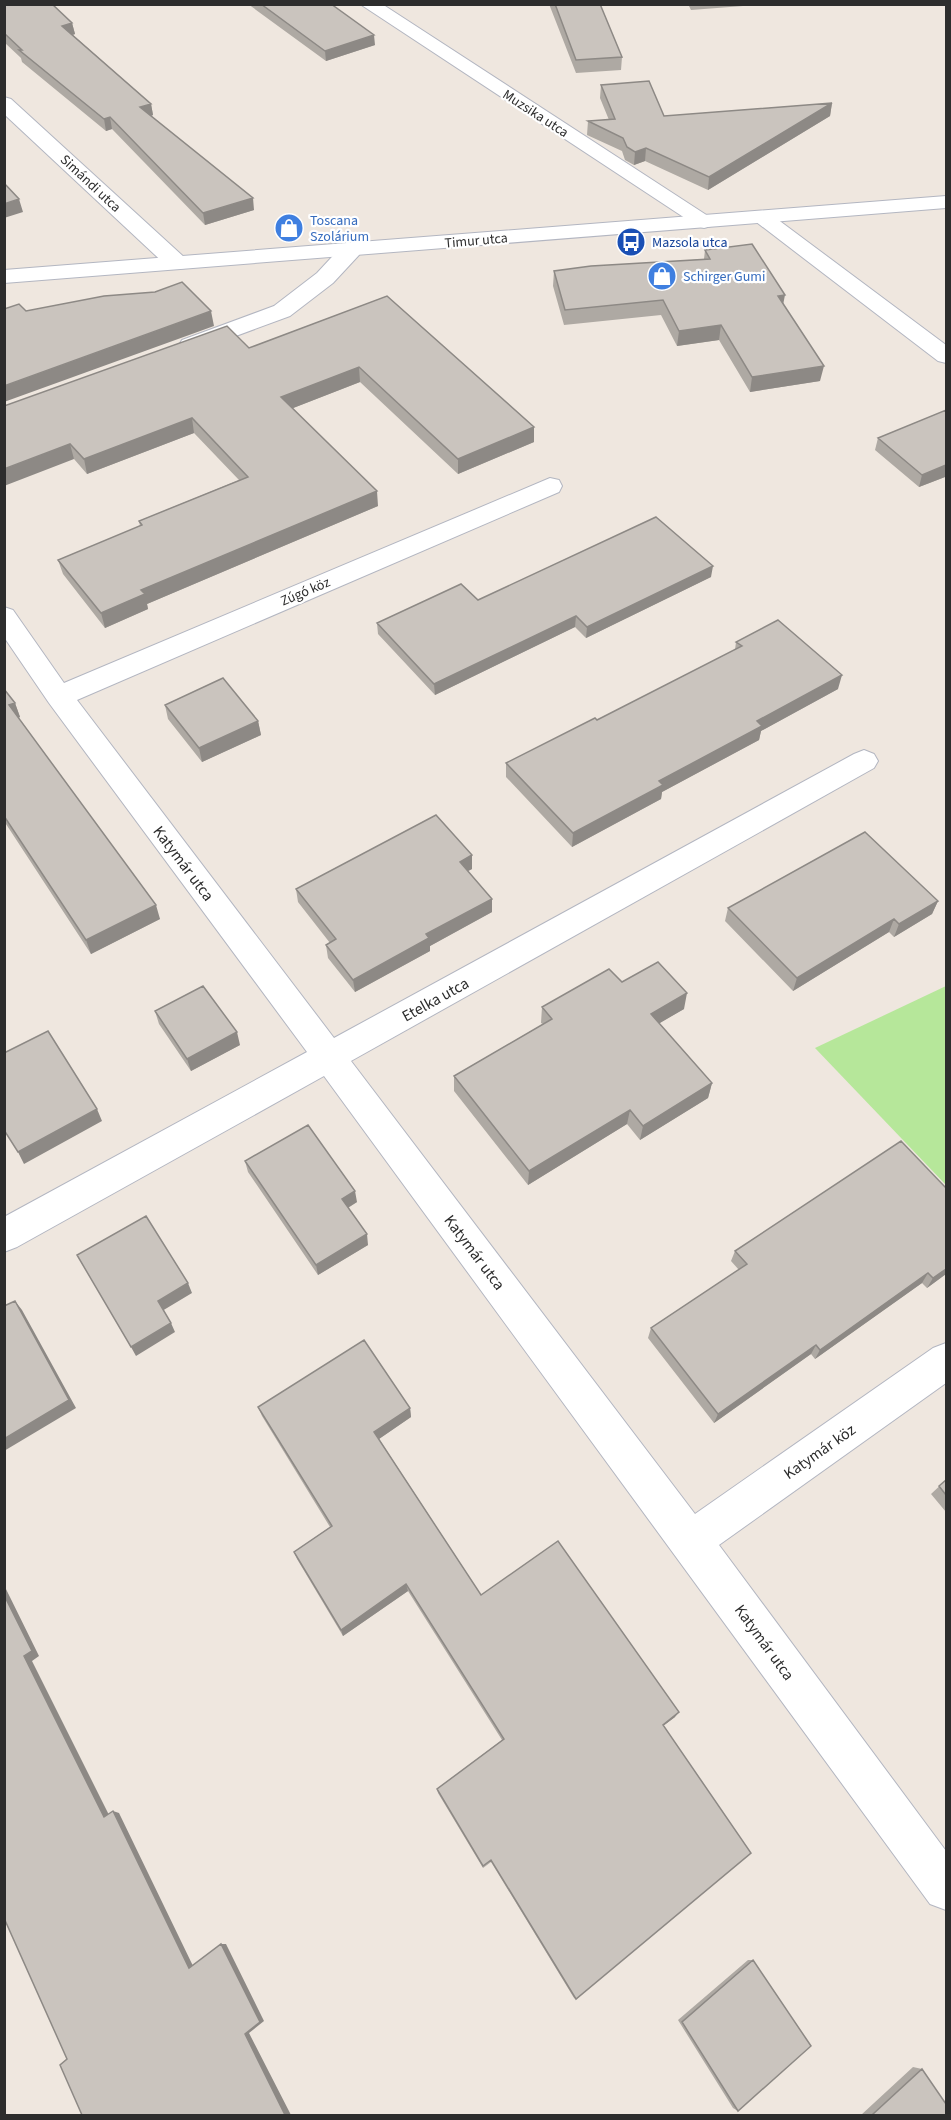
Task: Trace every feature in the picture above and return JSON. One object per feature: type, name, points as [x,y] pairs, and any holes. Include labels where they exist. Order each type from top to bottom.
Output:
[{"type":"street","name":"Muzsika utca","points":[[369,4],[704,222]]},
{"type":"street","name":"Simándi utca","points":[[4,103],[177,263]]},
{"type":"street","name":"Timur utca","points":[[4,277],[946,202]]},
{"type":"street","points":[[762,217],[946,356]]},
{"type":"street","points":[[171,352],[282,311],[325,278],[351,250]]},
{"type":"street","name":"Zúgó köz","points":[[59,696],[550,486]]},
{"type":"street","name":"Katymár utca","points":[[4,616],[59,696],[691,1541],[946,1888]]},
{"type":"street","name":"Etelka utca","points":[[4,1236],[864,760]]},
{"type":"street","name":"Katymár köz","points":[[691,1541],[946,1361]]},
{"type":"green space","points":[[946,986],[946,1185],[815,1048]]},
{"type":"building","points":[[4,4],[52,4],[72,23],[62,26],[151,104],[140,107],[253,198],[203,213],[110,117],[104,119],[19,50],[22,50],[4,33]]},
{"type":"building","points":[[261,4],[331,4],[374,35],[325,51]]},
{"type":"building","points":[[555,4],[600,4],[622,57],[576,60]]},
{"type":"building","points":[[649,81],[664,116],[832,103],[709,177],[646,148],[635,152],[627,147],[623,138],[588,121],[615,119],[601,85]]},
{"type":"building","points":[[4,183],[19,199],[4,204]]},
{"type":"building","points":[[752,244],[785,295],[778,296],[824,366],[752,377],[721,325],[679,331],[663,300],[565,310],[554,271],[591,266],[710,259],[705,250]]},
{"type":"building","points":[[182,282],[211,311],[4,386],[4,309],[19,304],[26,311],[104,296],[155,292]]},
{"type":"building","points":[[387,296],[534,427],[458,459],[359,367],[281,397],[377,491],[141,590],[145,594],[101,613],[58,560],[142,525],[139,521],[248,477],[192,418],[84,459],[70,444],[4,469],[4,406],[227,326],[249,348]]},
{"type":"building","points":[[946,410],[946,465],[922,475],[878,438]]},
{"type":"building","points":[[656,517],[713,566],[587,627],[576,616],[434,684],[377,623],[461,584],[478,600]]},
{"type":"building","points":[[778,620],[842,675],[757,721],[762,726],[659,781],[663,785],[573,833],[506,763],[595,718],[597,720],[742,646],[736,642]]},
{"type":"building","points":[[223,678],[258,721],[199,748],[165,705]]},
{"type":"building","points":[[4,689],[15,703],[9,705],[156,905],[86,940],[4,816]]},
{"type":"building","points":[[436,815],[472,855],[460,862],[492,899],[426,934],[429,938],[353,980],[326,945],[336,939],[296,889]]},
{"type":"building","points":[[865,832],[938,901],[899,924],[894,919],[797,978],[728,908]]},
{"type":"building","points":[[658,962],[687,993],[651,1014],[712,1083],[643,1126],[630,1110],[529,1171],[454,1076],[552,1019],[542,1007],[609,969],[622,982]]},
{"type":"building","points":[[203,986],[237,1032],[187,1059],[155,1011]]},
{"type":"building","points":[[48,1031],[97,1109],[18,1152],[4,1130],[4,1053]]},
{"type":"building","points":[[308,1125],[355,1191],[342,1199],[367,1234],[316,1265],[245,1161]]},
{"type":"building","points":[[901,1141],[946,1188],[946,1269],[933,1278],[928,1273],[820,1350],[816,1345],[718,1414],[651,1328],[747,1264],[735,1251]]},
{"type":"building","points":[[146,1216],[188,1283],[158,1301],[171,1323],[131,1347],[77,1255]]},
{"type":"building","points":[[15,1301],[69,1400],[4,1439],[4,1306]]},
{"type":"building","points":[[364,1340],[410,1408],[374,1432],[481,1595],[558,1541],[679,1712],[663,1725],[751,1853],[576,1999],[491,1860],[483,1866],[437,1789],[504,1739],[406,1584],[341,1630],[294,1552],[332,1526],[258,1407]]},
{"type":"building","points":[[946,1480],[946,1495],[939,1486]]},
{"type":"building","points":[[4,1595],[32,1651],[24,1656],[104,1817],[113,1811],[189,1968],[221,1944],[260,2022],[245,2034],[285,2115],[82,2115],[60,2065],[67,2059],[4,1918]]},
{"type":"building","points":[[753,1960],[811,2046],[738,2111],[682,2022]]},
{"type":"building","points":[[922,2069],[946,2104],[946,2115],[872,2115]]},
{"type":"place","name":"Toscana Szolárium","points":[[289,228]]},
{"type":"place","name":"Mazsola utca","points":[[631,242]]},
{"type":"place","name":"Schirger Gumi","points":[[662,276]]}]
